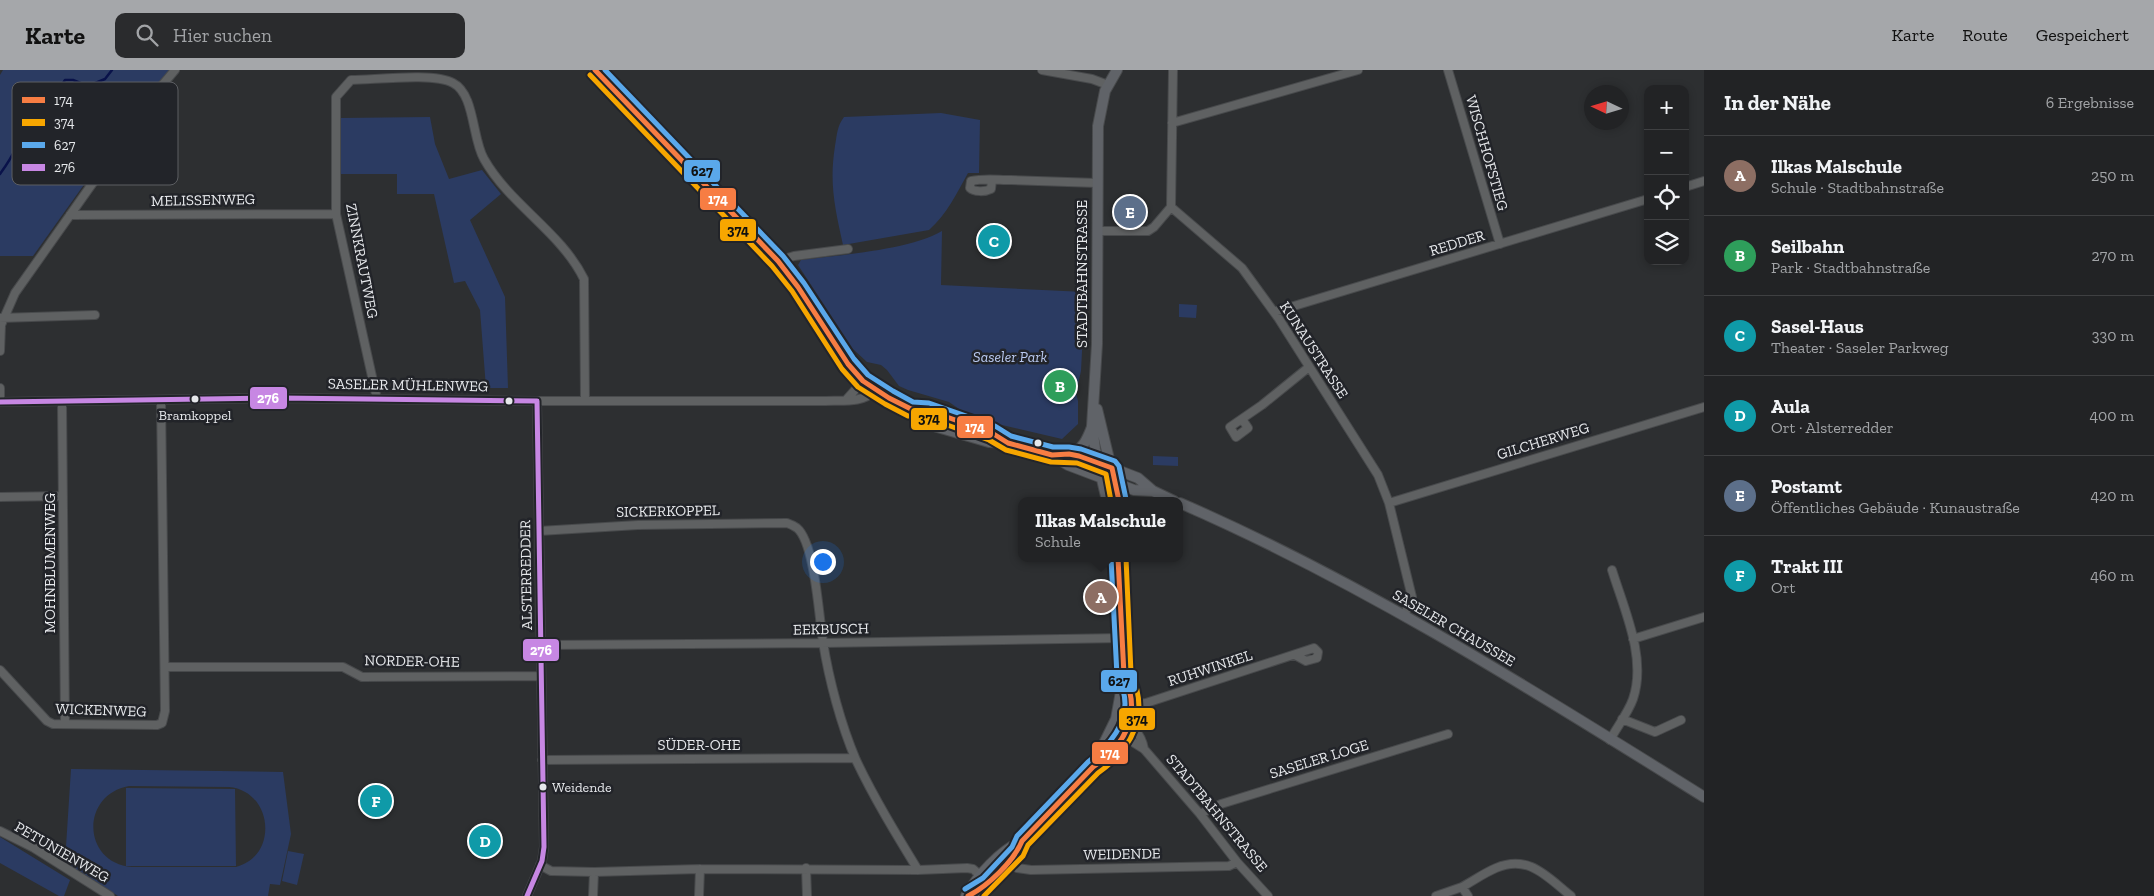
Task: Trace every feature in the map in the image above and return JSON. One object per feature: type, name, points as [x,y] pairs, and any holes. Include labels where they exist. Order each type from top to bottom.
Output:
[{"type":"main road","points":[[594,70],[778,261],[798,287],[841,355],[863,381],[875,390],[911,409],[927,410],[992,433],[1008,443],[1052,455],[1076,452],[1083,445],[1092,426]]},
{"type":"main road","name":"STADTBAHNSTRASSE","points":[[1106,497],[1092,426],[1097,344],[1098,126],[1103,99],[1108,85],[1117,70]]},
{"type":"main road","name":"STADTBAHNSTRASSE","points":[[1095,395],[1118,497]]},
{"type":"main road","points":[[1069,454],[1138,478],[1152,491],[1165,497]]},
{"type":"main road","points":[[1052,455],[1068,466],[1134,490],[1152,491]]},
{"type":"main road","name":"SASELER CHAUSSEE","points":[[1183,504],[1230,526],[1404,616],[1704,798]]},
{"type":"main road","points":[[1092,767],[1114,724],[1124,675],[1118,562]]},
{"type":"main road","points":[[967,896],[980,890],[1009,861],[1018,851],[1022,841],[1092,767],[1112,752],[1124,736],[1129,725],[1133,705],[1132,693],[1124,675]]},
{"type":"main road","points":[[967,896],[973,883],[1011,846],[1022,841]]},
{"type":"street","points":[[164,82],[174,70]]},
{"type":"street","points":[[1042,70],[1092,79],[1108,85]]},
{"type":"street","points":[[1097,231],[1148,231],[1154,227],[1171,207],[1173,70]]},
{"type":"street","points":[[1172,123],[1358,70]]},
{"type":"street","name":"WISCHHOFSTIEG","points":[[1448,70],[1500,244]]},
{"type":"street","name":"ZINNKRAUTWEG","points":[[376,399],[336,214],[336,97],[350,80],[437,78],[454,83],[468,100],[475,135],[483,158],[504,187],[575,261],[584,279],[585,401]]},
{"type":"street","points":[[992,180],[1097,183]]},
{"type":"street","points":[[1689,186],[1704,181]]},
{"type":"street","points":[[0,351],[2,318],[15,294],[91,185]]},
{"type":"street","name":"REDDER","points":[[1274,312],[1644,200]]},
{"type":"street","name":"KUNAUSTRASSE","points":[[1171,207],[1242,268],[1274,312],[1378,475],[1389,502],[1412,597],[1404,616]]},
{"type":"street","name":"MELISSENWEG","points":[[70,215],[336,214]]},
{"type":"street","points":[[778,261],[794,256],[848,249]]},
{"type":"street","points":[[2,318],[95,315]]},
{"type":"street","points":[[1242,419],[1309,367]]},
{"type":"street","points":[[846,400],[863,381]]},
{"type":"street","points":[[0,388],[0,402]]},
{"type":"street","name":"SASELER MÜHLENWEG","points":[[0,402],[376,399],[537,401],[846,400],[866,398],[875,390]]},
{"type":"street","points":[[160,400],[164,667]]},
{"type":"street","name":"ALSTERREDDER","points":[[527,896],[540,865],[544,847],[537,401]]},
{"type":"street","name":"MOHNBLUMENWEG","points":[[62,402],[65,724]]},
{"type":"street","name":"GILCHERWEG","points":[[1389,502],[1704,407]]},
{"type":"street","points":[[0,497],[63,496]]},
{"type":"street","name":"SICKERKOPPEL","points":[[539,531],[668,524],[786,523],[796,527],[806,546],[815,580],[823,643]]},
{"type":"street","points":[[1610,740],[1633,700],[1637,668],[1633,639],[1612,570]]},
{"type":"street","points":[[1633,639],[1704,617]]},
{"type":"street","name":"EEKBUSCH","points":[[540,645],[1122,638]]},
{"type":"street","points":[[823,643],[836,700],[856,758],[873,794],[918,870]]},
{"type":"street","name":"RUHWINKEL","points":[[1133,705],[1146,703],[1295,655]]},
{"type":"street","name":"NORDER-OHE","points":[[164,667],[343,666],[362,677],[541,676]]},
{"type":"street","name":"WICKENWEG","points":[[0,670],[47,721],[52,724],[157,726],[162,723],[165,717],[164,667]]},
{"type":"street","points":[[1622,719],[1655,732],[1680,720]]},
{"type":"street","points":[[1114,724],[1129,725]]},
{"type":"street","name":"STADTBAHNSTRASSE","points":[[1114,724],[1124,736],[1144,750],[1200,814],[1237,862],[1268,896]]},
{"type":"street","name":"STADTBAHNSTRASSE","points":[[1129,725],[1140,734],[1144,750]]},
{"type":"street","name":"SASELER LOGE","points":[[1200,814],[1221,804],[1448,734]]},
{"type":"street","name":"SÜDER-OHE","points":[[542,760],[856,758]]},
{"type":"street","name":"PETUNIENWEG","points":[[0,831],[34,848],[110,896]]},
{"type":"street","name":"WEIDENDE","points":[[1009,861],[1017,868],[1031,870],[1229,866],[1237,862]]},
{"type":"street","points":[[1436,896],[1462,887],[1496,868],[1509,864],[1527,864],[1535,868],[1571,896]]},
{"type":"street","points":[[540,865],[551,871],[594,872],[700,869],[918,870],[968,868],[973,869],[981,876]]},
{"type":"street","points":[[806,868],[807,896]]},
{"type":"street","points":[[700,869],[700,896]]},
{"type":"street","points":[[593,896],[594,872]]},
{"type":"street","points":[[1462,887],[1468,896]]},
{"type":"green space","points":[[3,70],[172,70],[162,82],[12,82],[12,185],[84,185],[33,256],[0,256],[0,75]]},
{"type":"green space","points":[[941,113],[980,120],[979,173],[968,173],[956,196],[929,230],[843,245],[835,207],[833,160],[838,131],[844,117]]},
{"type":"green space","points":[[430,117],[435,144],[449,179],[482,170],[501,194],[470,220],[505,297],[508,388],[486,388],[480,310],[465,281],[454,283],[434,194],[397,194],[397,174],[341,174],[341,118]]},
{"type":"green space","name":"Saseler Park","points":[[942,231],[941,285],[1085,292],[1081,371],[1076,393],[1078,424],[1062,439],[972,418],[949,402],[899,386],[881,365],[867,362],[853,349],[798,265],[801,260],[854,254],[912,243]]},
{"type":"green space","points":[[1179,304],[1197,305],[1196,318],[1179,317]]},
{"type":"green space","points":[[1153,456],[1178,457],[1178,466],[1153,465]]},
{"type":"green space","points":[[71,769],[283,772],[291,834],[280,885],[270,884],[268,896],[118,896],[65,862]],"holes":[[[129,786],[229,787],[244,791],[255,800],[262,811],[265,824],[264,838],[259,850],[250,861],[236,867],[132,867],[116,863],[104,854],[96,842],[93,828],[95,815],[102,802],[113,792]]]},
{"type":"green space","points":[[126,788],[235,789],[236,866],[126,866]]},
{"type":"green space","points":[[0,837],[70,880],[64,896],[59,896],[0,863]]},
{"type":"green space","points":[[288,851],[304,854],[297,885],[282,881]]},
{"type":"waterway","points":[[98,82],[105,79],[112,70]]},
{"type":"waterway","points":[[64,82],[65,80],[78,82]]},
{"type":"waterway","points":[[0,174],[12,155]]},
{"type":"transit line","name":"174","points":[[595,70],[778,261],[798,287],[848,364],[863,381],[889,398],[911,409],[927,410],[992,433],[1008,443],[1052,455],[1069,454],[1079,456],[1112,468],[1118,497]]},
{"type":"transit line","name":"627","points":[[605,70],[783,256],[804,283],[854,359],[868,375],[913,402],[929,403],[995,426],[1011,436],[1053,447],[1081,449],[1115,461],[1119,466],[1126,497]]},
{"type":"transit line","name":"374","points":[[590,75],[772,266],[792,291],[842,369],[858,387],[908,416],[925,417],[989,440],[1006,450],[1051,462],[1077,463],[1106,474],[1110,497]]},
{"type":"transit line","name":"276","points":[[0,402],[281,398],[537,401]]},
{"type":"transit line","name":"276","points":[[527,896],[542,861],[544,847],[537,401]]},
{"type":"transit line","name":"627","points":[[965,889],[983,878],[1012,847],[1017,836],[1088,762],[1104,748],[1122,722],[1125,701],[1117,676],[1111,562]]},
{"type":"transit line","name":"174","points":[[968,896],[984,886],[1007,865],[1022,841],[1093,767],[1105,758],[1122,738],[1128,727],[1131,703],[1124,675],[1118,562]]},
{"type":"transit line","name":"374","points":[[984,896],[1023,856],[1028,845],[1098,773],[1121,753],[1135,729],[1139,702],[1131,673],[1126,562]]},
{"type":"place","name":"Postamt","points":[[1130,212]]},
{"type":"place","name":"Sasel-Haus","points":[[994,241]]},
{"type":"place","name":"Seilbahn","points":[[1060,386]]},
{"type":"place","name":"Bramkoppel","points":[[195,399]]},
{"type":"place","name":"Ilkas Malschule","points":[[1101,597]]},
{"type":"place","name":"Weidende","points":[[543,787]]},
{"type":"place","name":"Trakt III","points":[[376,801]]},
{"type":"place","name":"Aula","points":[[485,841]]}]
